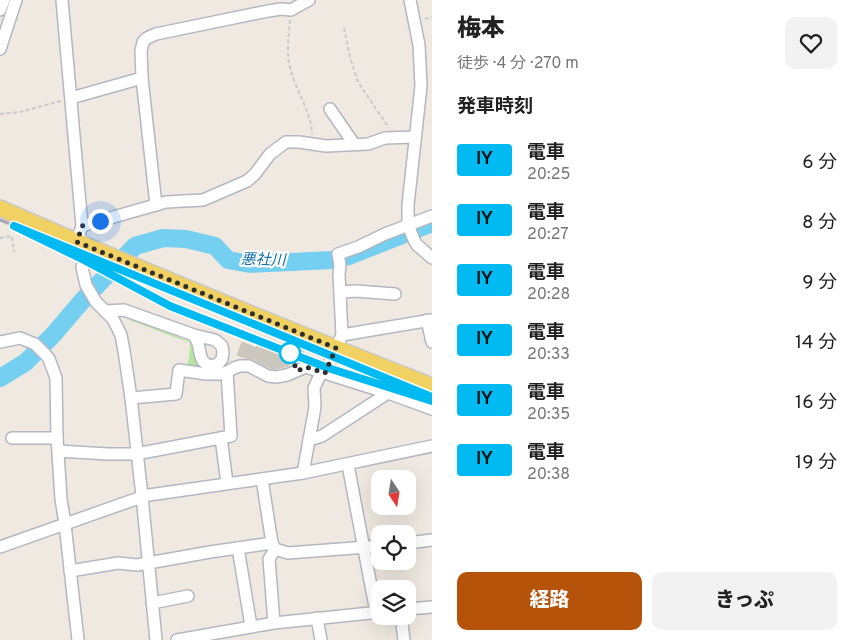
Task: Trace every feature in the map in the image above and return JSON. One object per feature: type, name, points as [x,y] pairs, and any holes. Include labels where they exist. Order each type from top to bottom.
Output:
[{"type":"main road","points":[[0,208],[83,244],[339,342],[432,386]]},
{"type":"street","points":[[0,10],[4,0]]},
{"type":"street","points":[[0,49],[16,0]]},
{"type":"street","points":[[62,0],[85,255],[82,267],[86,285],[96,302],[113,319],[121,335],[131,398],[156,640]]},
{"type":"street","points":[[156,205],[142,78],[141,51],[143,42],[156,34],[268,11],[291,10],[310,0]]},
{"type":"street","points":[[410,0],[419,45],[421,86],[408,205],[408,226],[414,240],[422,250],[431,256]]},
{"type":"street","points":[[71,98],[142,78]]},
{"type":"street","points":[[330,109],[354,144]]},
{"type":"street","points":[[82,226],[166,202],[204,200],[247,181],[255,174],[270,154],[286,142],[326,146],[368,144],[385,138],[416,137]]},
{"type":"street","points":[[303,473],[315,407],[314,388],[339,342],[340,292],[338,254],[432,216]]},
{"type":"street","points":[[340,292],[356,291],[395,294]]},
{"type":"street","points":[[105,311],[124,310],[194,336]]},
{"type":"street","points":[[339,342],[429,320],[432,342]]},
{"type":"street","points":[[0,342],[20,338],[35,344],[49,359],[56,378],[61,499],[78,640]]},
{"type":"street","points":[[131,398],[176,394],[179,370],[206,374],[227,372],[240,366],[249,366],[268,376],[276,377],[287,375],[306,367],[432,409]]},
{"type":"street","points":[[58,451],[136,454],[231,436],[227,372]]},
{"type":"street","points":[[310,440],[322,436],[388,393]]},
{"type":"street","points":[[12,438],[57,438]]},
{"type":"street","points":[[221,438],[227,483]]},
{"type":"street","points":[[0,548],[142,496],[303,473],[432,446]]},
{"type":"street","points":[[348,465],[371,582]]},
{"type":"street","points":[[262,479],[273,546],[269,559],[274,623]]},
{"type":"street","points":[[416,542],[432,540]]},
{"type":"street","points":[[70,571],[118,563],[137,565],[238,548],[273,546],[288,553],[371,547]]},
{"type":"street","points":[[238,548],[250,626]]},
{"type":"street","points":[[152,602],[188,596]]},
{"type":"street","points":[[416,608],[432,607]]},
{"type":"street","points":[[177,640],[229,635],[250,626],[371,613]]},
{"type":"street","points":[[317,618],[321,640]]},
{"type":"street","points":[[402,625],[404,640]]},
{"type":"path","points":[[291,10],[288,53],[290,67],[307,113],[312,130],[313,144]]},
{"type":"path","points":[[344,28],[358,82],[396,138]]},
{"type":"path","points":[[0,114],[20,112],[71,98]]},
{"type":"path","points":[[0,238],[12,236],[14,252]]},
{"type":"path","points":[[293,347],[304,350],[303,352],[298,351],[293,347]]},
{"type":"path","points":[[291,362],[295,360],[298,351]]},
{"type":"green space","points":[[127,319],[139,321],[190,342],[194,348],[197,361],[202,368],[186,368],[189,360],[190,343]]},
{"type":"building","points":[[242,342],[256,348],[257,345],[291,358],[288,366],[272,369],[252,359],[237,355]]},
{"type":"waterway","name":"悪社川","points":[[0,378],[26,362],[135,246],[163,238],[186,239],[215,246],[228,260],[250,264],[332,260],[349,256],[432,223]]},
{"type":"railway","points":[[0,220],[432,398]]},
{"type":"railway","points":[[94,266],[170,306],[328,368],[394,389]]},
{"type":"train","name":"IY","points":[[432,397],[14,226],[84,260],[170,306],[328,368],[432,401]]},
{"type":"route","points":[[100,221],[82,226],[77,242],[336,348],[325,373],[306,367],[297,371],[290,353]]}]
